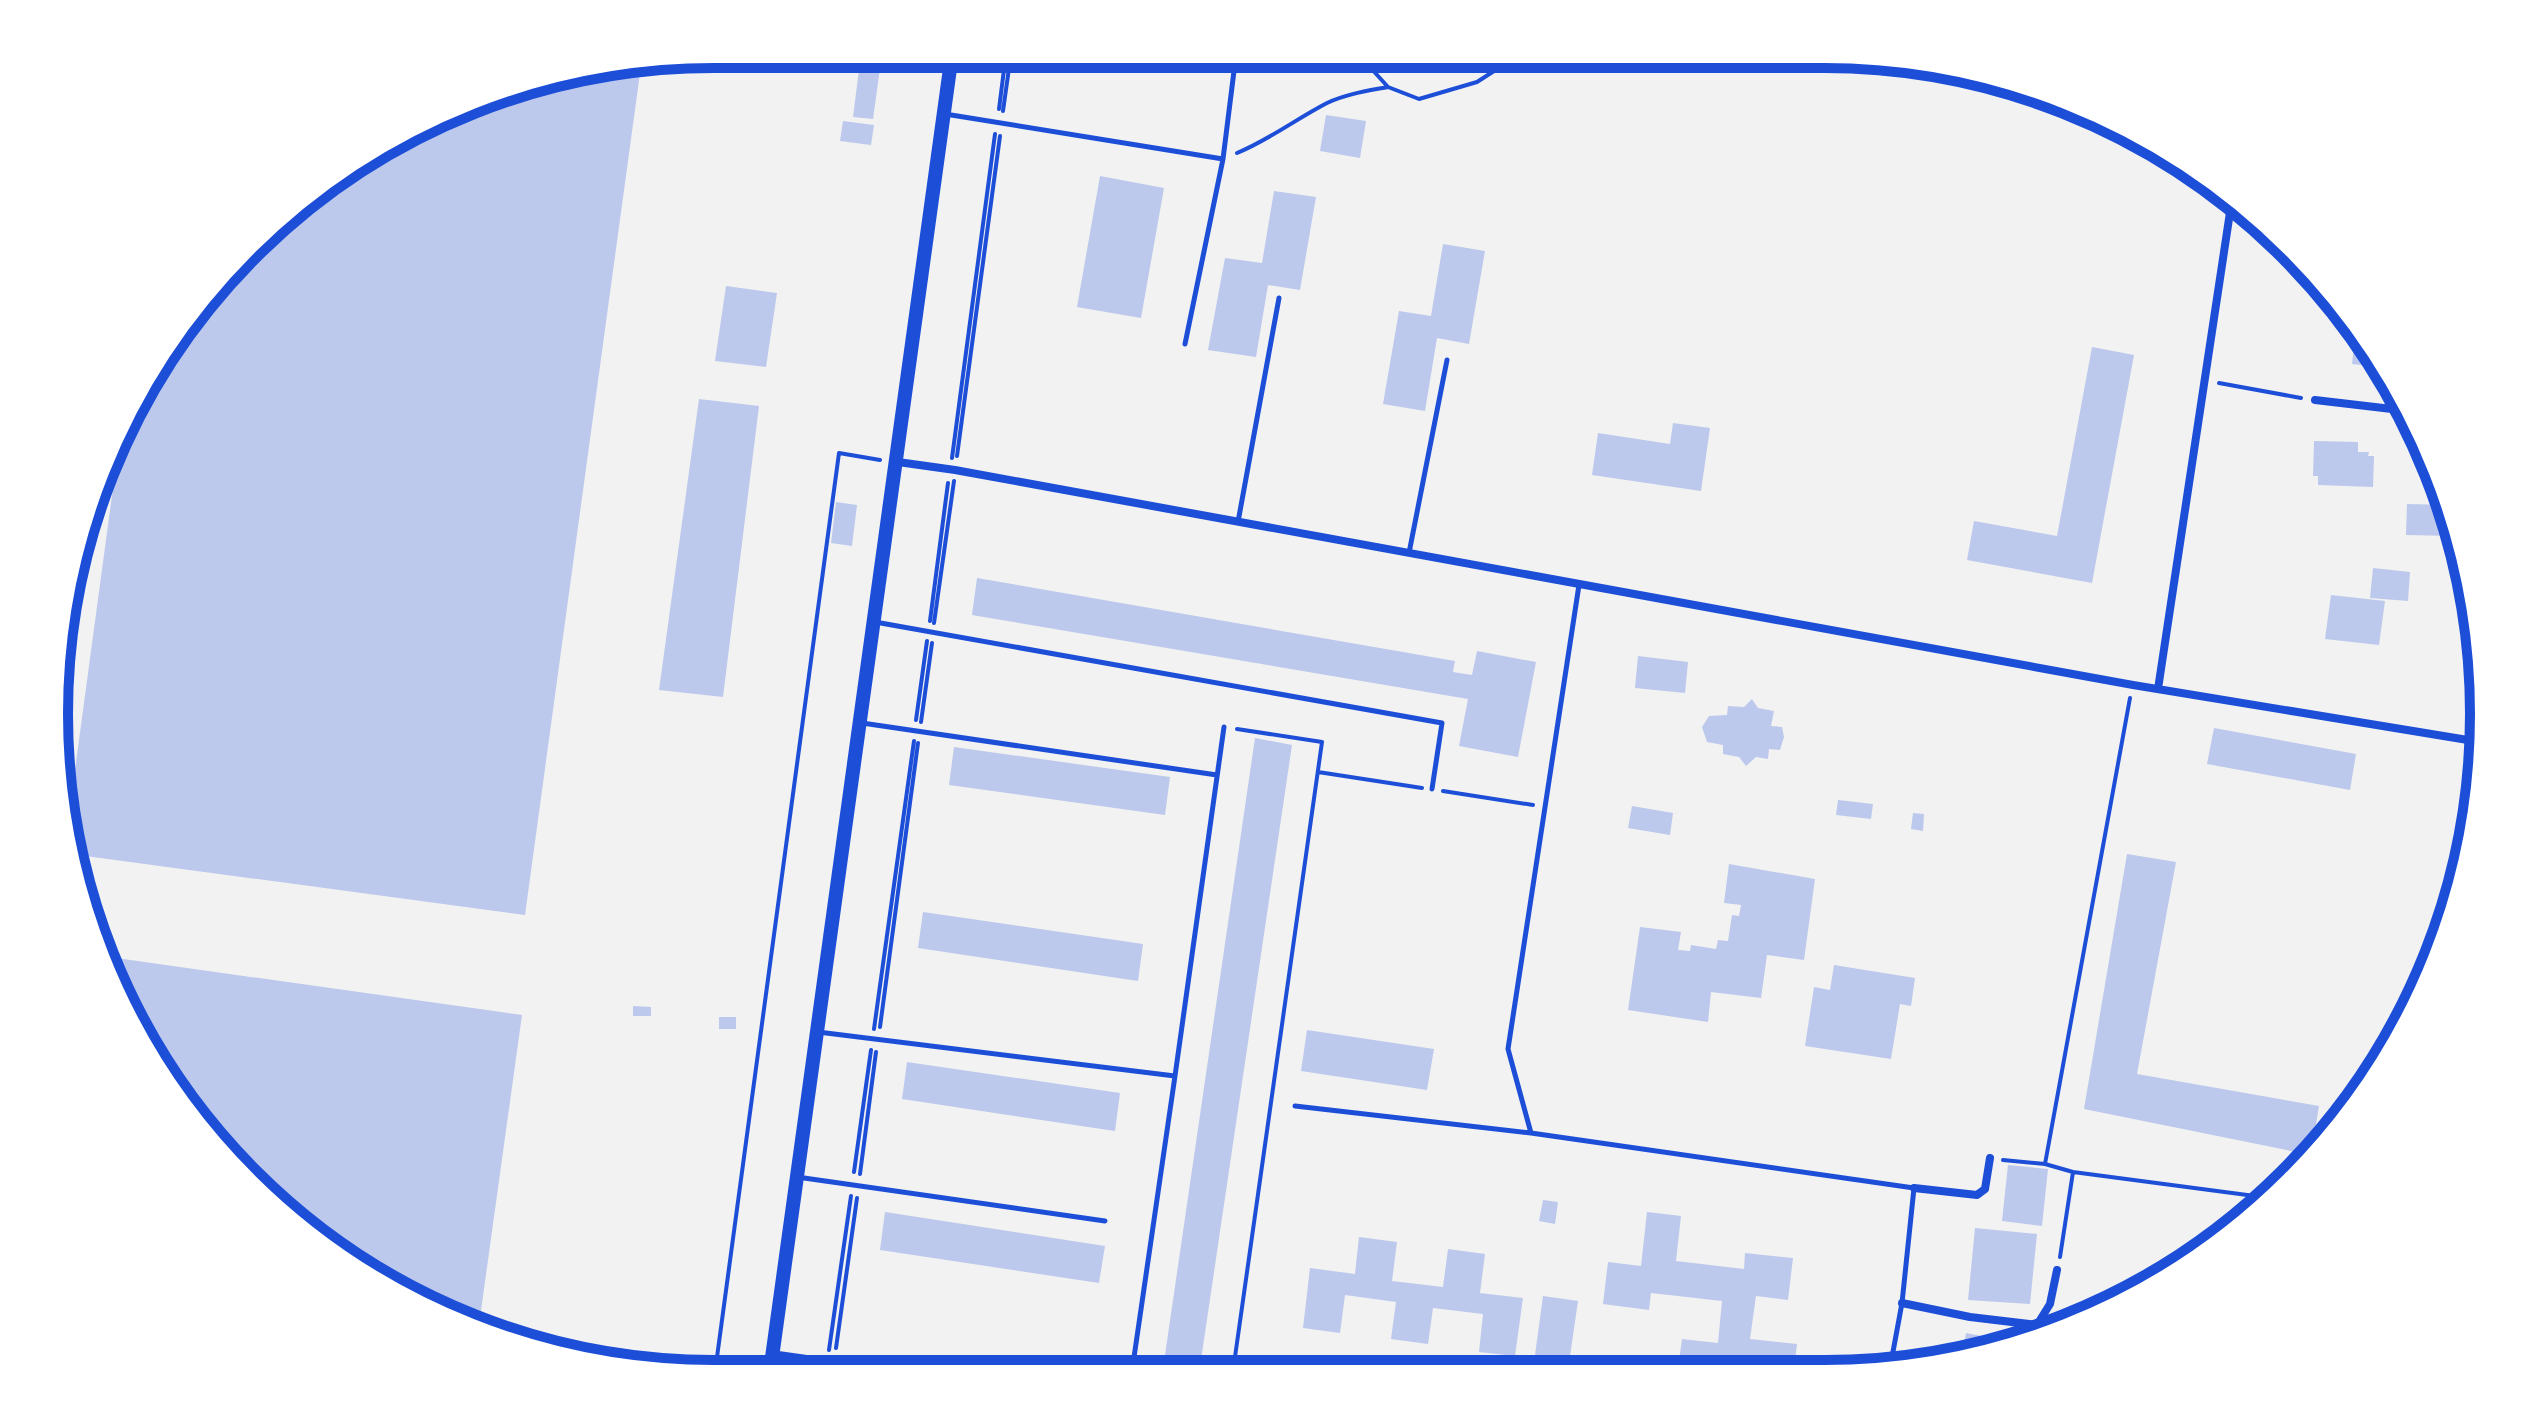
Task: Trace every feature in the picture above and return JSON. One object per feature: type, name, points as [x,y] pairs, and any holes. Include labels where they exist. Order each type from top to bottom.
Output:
[{"type":"street","points":[[772,1360],[950,68]]},
{"type":"street","points":[[2158,689],[2230,212]]},
{"type":"street","points":[[2315,400],[2393,409]]},
{"type":"street","points":[[898,462],[2133,685],[2469,740]]},
{"type":"street","points":[[1914,1188],[1977,1195],[1985,1189],[1990,1158]]},
{"type":"street","points":[[2038,1324],[2050,1304],[2057,1270]]},
{"type":"street","points":[[1902,1303],[1970,1317],[2035,1325]]},
{"type":"lane","points":[[1185,344],[1223,159],[1234,68]]},
{"type":"lane","points":[[944,114],[1223,159]]},
{"type":"lane","points":[[1238,522],[1279,298]]},
{"type":"lane","points":[[1409,554],[1447,360]]},
{"type":"lane","points":[[1531,1133],[1508,1049],[1579,585]]},
{"type":"lane","points":[[872,621],[1442,723],[1432,789]]},
{"type":"lane","points":[[859,722],[1217,775]]},
{"type":"lane","points":[[1134,1360],[1224,727]]},
{"type":"lane","points":[[818,1032],[1175,1076]]},
{"type":"lane","points":[[1295,1106],[1531,1133],[1914,1188],[1902,1303],[1892,1356]]},
{"type":"lane","points":[[797,1177],[1105,1221]]},
{"type":"lane","points":[[773,1353],[824,1360]]},
{"type":"path","points":[[831,1360],[1006,68]]},
{"type":"path","points":[[1371,68],[1388,87],[1419,99],[1477,82],[1496,68]]},
{"type":"path","points":[[1223,159],[1254,146],[1329,102],[1388,87]]},
{"type":"path","points":[[2203,380],[2315,400]]},
{"type":"path","points":[[717,1360],[839,453],[898,462]]},
{"type":"path","points":[[2045,1164],[2133,685]]},
{"type":"path","points":[[1224,727],[1322,742],[1235,1360]]},
{"type":"path","points":[[1990,1158],[2254,1196]]},
{"type":"path","points":[[2057,1270],[2073,1172]]},
{"type":"building","points":[[859,68],[880,68],[873,119],[853,117]]},
{"type":"building","points":[[640,73],[525,915],[84,856],[73,787],[115,472],[155,391],[201,321],[257,257],[288,228],[321,201],[391,155],[467,117],[506,102],[588,80]]},
{"type":"building","points":[[1326,115],[1366,121],[1360,158],[1320,151]]},
{"type":"building","points":[[843,121],[874,125],[871,145],[840,141]]},
{"type":"building","points":[[1100,176],[1164,188],[1141,318],[1077,307]]},
{"type":"building","points":[[1274,191],[1316,197],[1300,290],[1268,285],[1256,357],[1208,350],[1225,258],[1262,263]]},
{"type":"building","points":[[1443,244],[1485,251],[1469,344],[1437,338],[1425,411],[1383,404],[1399,311],[1431,316]]},
{"type":"building","points":[[726,286],[777,293],[766,367],[715,361]]},
{"type":"building","points":[[2354,345],[2367,366],[2352,364]]},
{"type":"building","points":[[2092,347],[2134,355],[2092,583],[1967,560],[1974,521],[2057,536]]},
{"type":"building","points":[[699,399],[759,406],[723,697],[659,690]]},
{"type":"building","points":[[1673,423],[1710,428],[1701,491],[1592,475],[1598,433],[1670,444]]},
{"type":"building","points":[[2314,441],[2358,442],[2358,452],[2369,452],[2368,456],[2374,456],[2373,487],[2318,485],[2318,476],[2313,476]]},
{"type":"building","points":[[836,502],[857,505],[852,546],[831,543]]},
{"type":"building","points":[[2407,504],[2436,505],[2445,536],[2406,535]]},
{"type":"building","points":[[2373,568],[2410,572],[2408,601],[2370,598]]},
{"type":"building","points":[[977,578],[1455,661],[1453,672],[1472,675],[1477,651],[1536,662],[1518,757],[1459,746],[1468,699],[972,615]]},
{"type":"building","points":[[2331,595],[2385,601],[2379,645],[2325,639]]},
{"type":"building","points":[[1638,656],[1688,662],[1685,693],[1635,688]]},
{"type":"building","points":[[1752,699],[1758,708],[1774,711],[1771,726],[1782,727],[1784,737],[1780,750],[1769,749],[1768,759],[1756,757],[1746,766],[1739,757],[1723,754],[1723,745],[1707,742],[1702,727],[1709,716],[1727,715],[1728,706],[1744,707]]},
{"type":"building","points":[[2214,728],[2356,754],[2350,790],[2207,764]]},
{"type":"building","points":[[1255,738],[1292,745],[1201,1360],[1165,1355]]},
{"type":"building","points":[[954,747],[1170,777],[1165,815],[949,785]]},
{"type":"building","points":[[1838,800],[1873,804],[1871,819],[1836,815]]},
{"type":"building","points":[[1632,806],[1673,813],[1670,835],[1628,828]]},
{"type":"building","points":[[1913,813],[1924,814],[1923,831],[1911,829]]},
{"type":"building","points":[[2127,854],[2176,862],[2137,1074],[2319,1106],[2314,1135],[2298,1152],[2084,1109]]},
{"type":"building","points":[[1729,864],[1815,879],[1804,960],[1767,955],[1761,998],[1711,992],[1708,1022],[1628,1010],[1640,927],[1681,932],[1678,950],[1690,951],[1691,945],[1716,949],[1718,940],[1728,941],[1732,915],[1739,916],[1741,905],[1724,903]]},
{"type":"building","points":[[923,912],[1143,944],[1138,981],[918,948]]},
{"type":"building","points":[[116,958],[522,1015],[480,1316],[428,1293],[355,1251],[321,1227],[257,1171],[201,1107],[177,1073],[135,1000]]},
{"type":"building","points":[[1834,965],[1915,978],[1911,1006],[1900,1004],[1891,1059],[1805,1046],[1814,987],[1830,990]]},
{"type":"building","points":[[633,1006],[651,1007],[651,1016],[633,1016]]},
{"type":"building","points":[[719,1017],[736,1017],[736,1029],[719,1029]]},
{"type":"building","points":[[1307,1030],[1434,1049],[1427,1090],[1301,1071]]},
{"type":"building","points":[[907,1062],[1120,1093],[1115,1131],[902,1099]]},
{"type":"building","points":[[2008,1165],[2048,1169],[2042,1226],[2002,1221]]},
{"type":"building","points":[[1543,1200],[1558,1202],[1555,1224],[1539,1221]]},
{"type":"building","points":[[885,1212],[1105,1246],[1099,1283],[880,1250]]},
{"type":"building","points":[[1647,1212],[1681,1216],[1676,1261],[1744,1269],[1745,1253],[1793,1258],[1788,1300],[1756,1296],[1750,1339],[1797,1344],[1795,1360],[1679,1360],[1682,1339],[1718,1343],[1722,1301],[1651,1293],[1649,1310],[1603,1304],[1608,1262],[1641,1266]]},
{"type":"building","points":[[1975,1228],[2037,1234],[2030,1304],[1968,1300]]},
{"type":"building","points":[[1359,1237],[1397,1242],[1392,1281],[1443,1287],[1448,1249],[1485,1254],[1480,1293],[1523,1298],[1515,1356],[1479,1352],[1483,1314],[1433,1308],[1428,1344],[1391,1339],[1396,1302],[1345,1295],[1340,1333],[1303,1328],[1310,1268],[1355,1274]]},
{"type":"building","points":[[1543,1296],[1578,1301],[1569,1360],[1534,1360]]},
{"type":"building","points":[[1966,1333],[1991,1338],[1991,1338],[1964,1345]]}]
